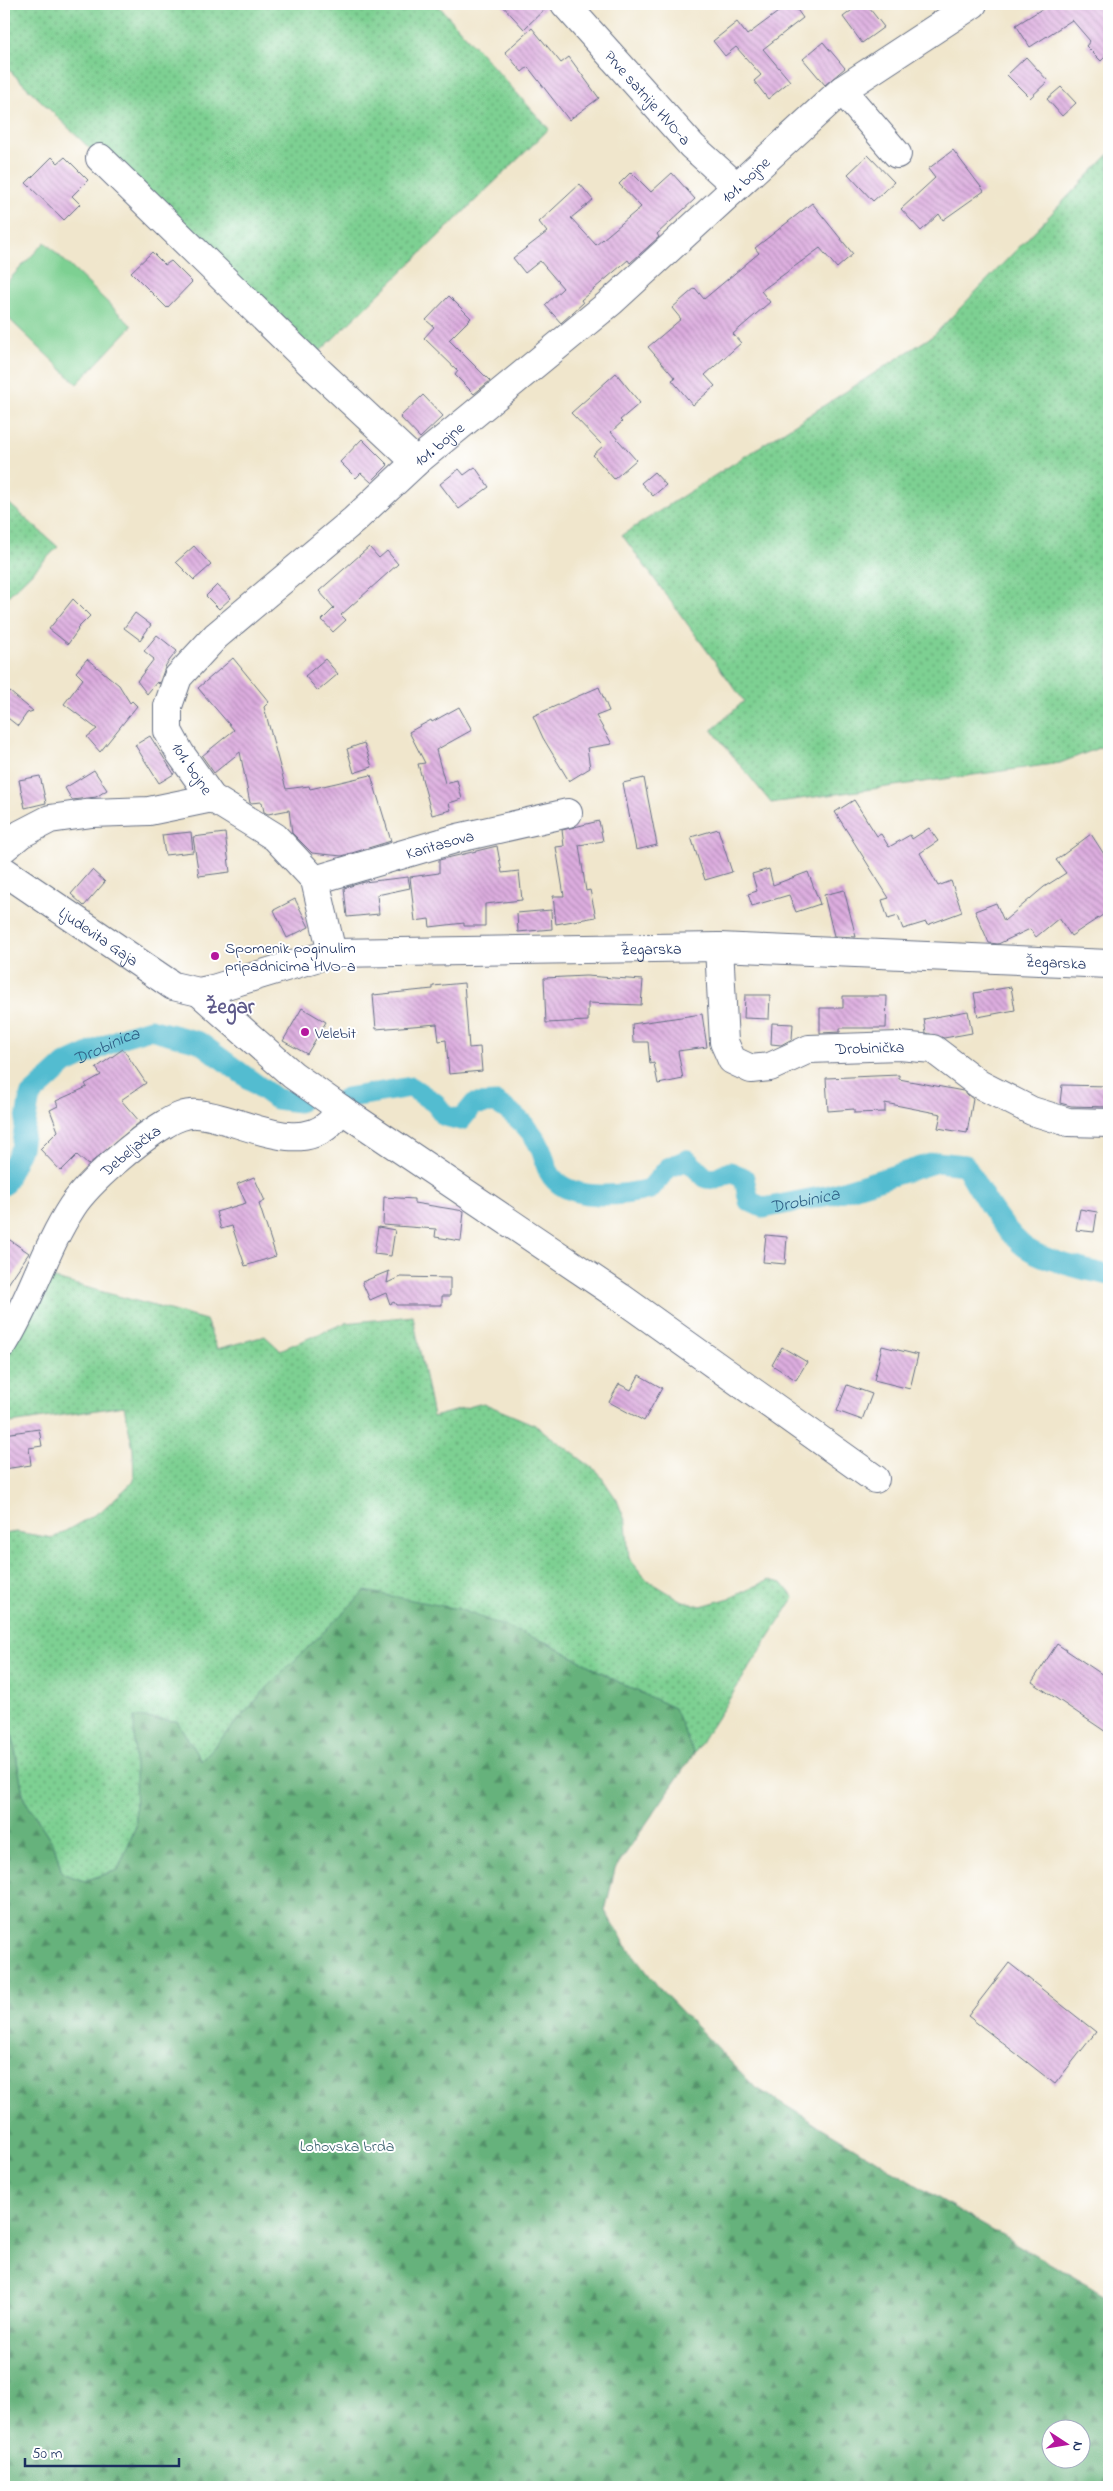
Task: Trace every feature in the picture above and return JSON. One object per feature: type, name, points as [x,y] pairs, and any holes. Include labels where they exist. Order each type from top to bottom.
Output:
[{"type":"street","name":"Prve satnije HVO-a","points":[[566,4],[692,146],[735,185]]},
{"type":"street","name":"101. bojne","points":[[332,953],[314,880],[275,837],[212,798],[180,753],[168,730],[168,706],[178,677],[216,636],[354,520],[416,462],[611,302],[735,185],[842,90],[973,4]]},
{"type":"street","points":[[842,90],[897,154]]},
{"type":"street","points":[[100,158],[308,362],[416,462]]},
{"type":"street","points":[[4,848],[21,834],[50,819],[92,813],[149,811],[212,798]]},
{"type":"street","name":"Karitasova","points":[[314,880],[458,838],[568,813]]},
{"type":"street","name":"Ljudevita Gaja","points":[[4,871],[173,986],[199,992]]},
{"type":"street","name":"Žegarska","points":[[199,992],[332,953],[719,947],[1109,964]]},
{"type":"street","name":"Drobinička","points":[[719,947],[724,1042],[732,1060],[751,1069],[770,1067],[809,1049],[900,1046],[933,1049],[979,1084],[1032,1111],[1068,1122],[1109,1123]]},
{"type":"street","points":[[199,992],[293,1075],[340,1109],[620,1297],[875,1479]]},
{"type":"street","name":"Debeljačka","points":[[4,1343],[21,1316],[37,1274],[73,1205],[92,1183],[165,1123],[181,1116],[197,1114],[258,1130],[295,1136],[309,1134],[328,1125],[340,1109]]},
{"type":"green space","points":[[4,4],[437,4],[549,129],[309,362],[4,65]]},
{"type":"green space","points":[[1109,154],[1109,744],[1060,763],[771,803],[712,730],[744,701],[622,535],[934,335]]},
{"type":"green space","points":[[45,242],[132,326],[77,384],[4,314],[4,285]]},
{"type":"green space","points":[[4,499],[58,547],[4,600]]},
{"type":"green space","points":[[37,1274],[206,1320],[217,1349],[265,1336],[280,1350],[345,1323],[413,1316],[433,1417],[483,1403],[535,1425],[598,1472],[617,1500],[626,1523],[629,1558],[646,1579],[680,1600],[701,1606],[730,1598],[769,1580],[782,1583],[794,1598],[694,1754],[673,1708],[626,1686],[548,1643],[269,1686],[201,1761],[177,1721],[137,1787],[136,1826],[118,1870],[84,1881],[62,1873],[54,1845],[24,1799],[12,1733],[4,1711],[4,1534],[16,1532],[53,1538],[101,1511],[134,1481],[133,1449],[124,1406],[4,1424],[4,1303],[20,1315]]},
{"type":"green space","name":"Lohovska brda","points":[[365,1591],[459,1609],[548,1643],[626,1686],[674,1708],[694,1754],[615,1869],[605,1911],[626,1945],[660,1989],[755,2087],[976,2221],[1109,2297],[1109,2487],[4,2487],[4,1711],[12,1733],[24,1799],[54,1845],[62,1873],[84,1881],[118,1870],[136,1826],[134,1717],[177,1721],[201,1761],[269,1686]]},
{"type":"building","points":[[501,4],[550,4],[524,29]]},
{"type":"building","points":[[789,4],[793,4],[803,18],[763,49],[790,81],[768,99],[754,81],[761,75],[736,47],[725,56],[713,41],[737,22],[747,35]]},
{"type":"building","points":[[860,4],[866,4],[884,27],[862,43],[843,17]]},
{"type":"building","points":[[1050,4],[1109,4],[1109,53],[1101,61],[1086,46],[1090,41],[1072,20],[1030,47],[1016,25]]},
{"type":"building","points":[[532,28],[561,63],[569,57],[599,98],[569,120],[528,67],[522,72],[505,52]]},
{"type":"building","points":[[823,42],[845,68],[825,85],[803,59]]},
{"type":"building","points":[[1026,57],[1048,81],[1030,98],[1007,75]]},
{"type":"building","points":[[1061,87],[1076,103],[1062,116],[1047,99]]},
{"type":"building","points":[[953,150],[984,191],[943,220],[939,214],[921,231],[901,209],[935,178],[928,169]]},
{"type":"building","points":[[868,155],[894,182],[873,201],[848,174]]},
{"type":"building","points":[[52,157],[58,163],[65,157],[88,180],[72,196],[80,204],[64,220],[26,183]]},
{"type":"building","points":[[631,172],[651,192],[672,173],[695,199],[657,234],[659,237],[630,263],[628,260],[581,300],[583,303],[561,323],[545,305],[563,288],[540,261],[525,273],[513,258],[547,232],[539,222],[580,184],[593,200],[571,218],[596,245],[641,207],[619,184]]},
{"type":"building","points":[[812,203],[853,254],[837,268],[820,248],[761,291],[770,302],[733,334],[741,343],[705,375],[715,386],[693,405],[672,380],[675,378],[648,347],[681,319],[672,308],[695,288],[704,299],[759,253],[755,248]]},
{"type":"building","points":[[152,252],[165,265],[171,261],[192,282],[167,308],[131,272]]},
{"type":"building","points":[[449,296],[471,318],[449,340],[490,381],[474,394],[455,375],[458,371],[424,338],[434,327],[426,320]]},
{"type":"building","points":[[616,373],[640,403],[620,420],[622,422],[611,432],[636,460],[614,479],[593,455],[603,446],[571,413]]},
{"type":"building","points":[[423,395],[443,416],[420,438],[400,417]]},
{"type":"building","points":[[362,439],[388,465],[371,482],[361,473],[356,478],[340,462]]},
{"type":"building","points":[[475,467],[489,487],[459,509],[440,484],[459,469],[464,475]]},
{"type":"building","points":[[654,472],[666,485],[653,496],[641,483]]},
{"type":"building","points":[[194,546],[211,565],[194,580],[176,562]]},
{"type":"building","points":[[369,547],[379,558],[387,551],[398,564],[341,615],[346,620],[333,632],[322,620],[334,608],[319,591]]},
{"type":"building","points":[[217,585],[231,598],[219,609],[206,596]]},
{"type":"building","points":[[73,599],[90,616],[77,629],[68,644],[49,629]]},
{"type":"building","points":[[135,613],[151,625],[140,640],[124,628]]},
{"type":"building","points":[[157,635],[177,651],[166,665],[159,684],[157,682],[147,694],[137,681],[154,659],[144,651]]},
{"type":"building","points":[[233,658],[269,702],[264,707],[286,789],[309,786],[310,789],[371,775],[391,841],[342,856],[312,853],[292,833],[289,810],[268,814],[264,812],[262,802],[250,803],[240,752],[214,773],[202,756],[234,730],[198,688]]},
{"type":"building","points":[[87,659],[119,685],[130,703],[132,701],[137,706],[100,752],[87,737],[97,729],[64,704],[83,679],[76,672]]},
{"type":"building","points":[[325,659],[338,674],[318,691],[305,676]]},
{"type":"building","points":[[4,687],[33,711],[27,713],[18,726],[4,715]]},
{"type":"building","points":[[599,687],[609,711],[596,716],[612,744],[587,748],[590,768],[569,781],[543,738],[533,716]]},
{"type":"building","points":[[459,707],[472,730],[436,750],[445,783],[457,780],[462,799],[449,803],[451,810],[432,815],[418,764],[425,763],[409,732]]},
{"type":"building","points":[[150,736],[174,774],[159,783],[135,745]]},
{"type":"building","points":[[364,743],[372,767],[354,773],[347,749]]},
{"type":"building","points":[[94,770],[107,790],[96,797],[72,800],[65,788]]},
{"type":"building","points":[[40,776],[46,803],[25,808],[19,780]]},
{"type":"building","points":[[644,778],[657,845],[636,850],[623,783]]},
{"type":"building","points":[[854,800],[877,836],[881,834],[889,847],[910,835],[912,839],[929,828],[938,841],[920,853],[938,886],[951,881],[962,912],[927,925],[926,922],[903,929],[898,916],[888,919],[882,900],[889,898],[835,812]]},
{"type":"building","points":[[599,821],[603,841],[579,845],[586,891],[590,890],[596,917],[556,924],[553,896],[564,896],[556,847],[564,846],[562,830]]},
{"type":"building","points":[[718,829],[732,872],[705,880],[691,837]]},
{"type":"building","points":[[191,832],[193,852],[165,855],[162,835]]},
{"type":"building","points":[[225,833],[230,872],[199,876],[193,837]]},
{"type":"building","points":[[1091,834],[1109,862],[1109,911],[1071,936],[1059,918],[1036,937],[1030,929],[998,944],[989,943],[975,911],[996,903],[1004,921],[1044,887],[1066,873],[1056,860]]},
{"type":"building","points":[[497,846],[502,873],[519,871],[522,900],[485,904],[485,926],[464,926],[464,923],[430,927],[429,919],[415,921],[410,877],[439,873],[439,860]]},
{"type":"building","points":[[769,869],[773,885],[808,872],[820,904],[796,912],[789,895],[752,906],[748,894],[757,891],[752,874]]},
{"type":"building","points":[[92,870],[105,882],[84,906],[71,894]]},
{"type":"building","points":[[408,877],[410,888],[377,895],[379,914],[347,917],[344,888],[364,882]]},
{"type":"building","points":[[844,890],[856,937],[834,936],[824,895]]},
{"type":"building","points":[[295,899],[309,927],[287,938],[274,910]]},
{"type":"building","points":[[551,910],[552,929],[518,932],[517,913]]},
{"type":"building","points":[[586,976],[643,980],[641,1005],[588,1003],[588,1021],[546,1023],[544,978]]},
{"type":"building","points":[[464,983],[469,1048],[480,1047],[482,1071],[449,1074],[446,1040],[439,1041],[437,1024],[376,1029],[373,995],[433,989],[433,986]]},
{"type":"building","points":[[1011,987],[1015,1010],[978,1017],[974,993]]},
{"type":"building","points":[[745,995],[770,995],[769,1019],[744,1018]]},
{"type":"building","points":[[843,996],[887,996],[886,1028],[840,1028],[840,1032],[820,1033],[820,1008],[843,1008]]},
{"type":"building","points":[[302,1008],[326,1022],[307,1054],[283,1041]]},
{"type":"building","points":[[968,1011],[972,1033],[944,1038],[926,1033],[924,1019]]},
{"type":"building","points":[[702,1014],[707,1047],[678,1051],[683,1079],[658,1084],[654,1063],[650,1064],[648,1042],[633,1042],[632,1024]]},
{"type":"building","points":[[772,1023],[793,1024],[792,1039],[781,1045],[771,1044]]},
{"type":"building","points":[[123,1049],[146,1083],[121,1100],[140,1122],[88,1165],[77,1155],[61,1171],[40,1149],[58,1131],[50,1110],[58,1106],[56,1101],[87,1087],[85,1084],[101,1075],[96,1068]]},
{"type":"building","points":[[899,1075],[899,1079],[963,1091],[973,1099],[967,1133],[938,1128],[941,1114],[885,1103],[885,1112],[854,1113],[854,1109],[828,1111],[826,1078]]},
{"type":"building","points":[[1062,1085],[1109,1086],[1109,1107],[1071,1106],[1060,1103]]},
{"type":"building","points":[[254,1177],[265,1201],[259,1204],[276,1256],[245,1266],[232,1226],[221,1229],[216,1212],[246,1203],[237,1184]]},
{"type":"building","points":[[384,1197],[414,1199],[414,1203],[464,1211],[461,1241],[435,1237],[436,1229],[383,1225]]},
{"type":"building","points":[[1080,1209],[1097,1212],[1094,1232],[1076,1230]]},
{"type":"building","points":[[378,1227],[395,1230],[391,1256],[374,1254]]},
{"type":"building","points":[[766,1235],[787,1237],[785,1264],[763,1262]]},
{"type":"building","points":[[4,1236],[29,1253],[4,1290]]},
{"type":"building","points":[[389,1271],[387,1283],[400,1277],[450,1278],[450,1296],[442,1296],[442,1305],[396,1305],[394,1302],[390,1304],[386,1293],[370,1300],[362,1282]]},
{"type":"building","points":[[882,1346],[918,1355],[910,1389],[874,1380]]},
{"type":"building","points":[[782,1347],[807,1362],[796,1380],[772,1365]]},
{"type":"building","points":[[639,1375],[662,1388],[644,1421],[609,1402],[619,1384],[631,1390]]},
{"type":"building","points":[[847,1385],[872,1394],[862,1420],[837,1411]]},
{"type":"building","points":[[39,1429],[42,1446],[29,1448],[31,1465],[4,1469],[4,1434]]},
{"type":"building","points":[[1057,1644],[1109,1679],[1109,1734],[1032,1682]]},
{"type":"building","points":[[1009,1963],[1096,2032],[1055,2084],[968,2016]]},
{"type":"waterway","name":"Drobinica","points":[[4,1185],[21,1148],[30,1096],[65,1064],[126,1036],[150,1029],[199,1042],[276,1099],[299,1102]]},
{"type":"waterway","name":"Drobinica","points":[[346,1098],[411,1087],[435,1103],[445,1116],[461,1120],[474,1104],[497,1103],[516,1117],[532,1134],[543,1153],[549,1172],[557,1182],[568,1189],[595,1195],[625,1194],[650,1189],[668,1168],[687,1160],[706,1178],[716,1179],[730,1172],[744,1178],[749,1201],[764,1208],[830,1195],[937,1162],[965,1165],[997,1217],[1021,1244],[1039,1255],[1050,1259],[1109,1275]]},
{"type":"place","name":"Spomenik poginulim pripadnicima HVO-a","points":[[215,956]]},
{"type":"place","name":"Velebit","points":[[305,1032]]},
{"type":"district","name":"Žegar","points":[[230,1006]]}]
